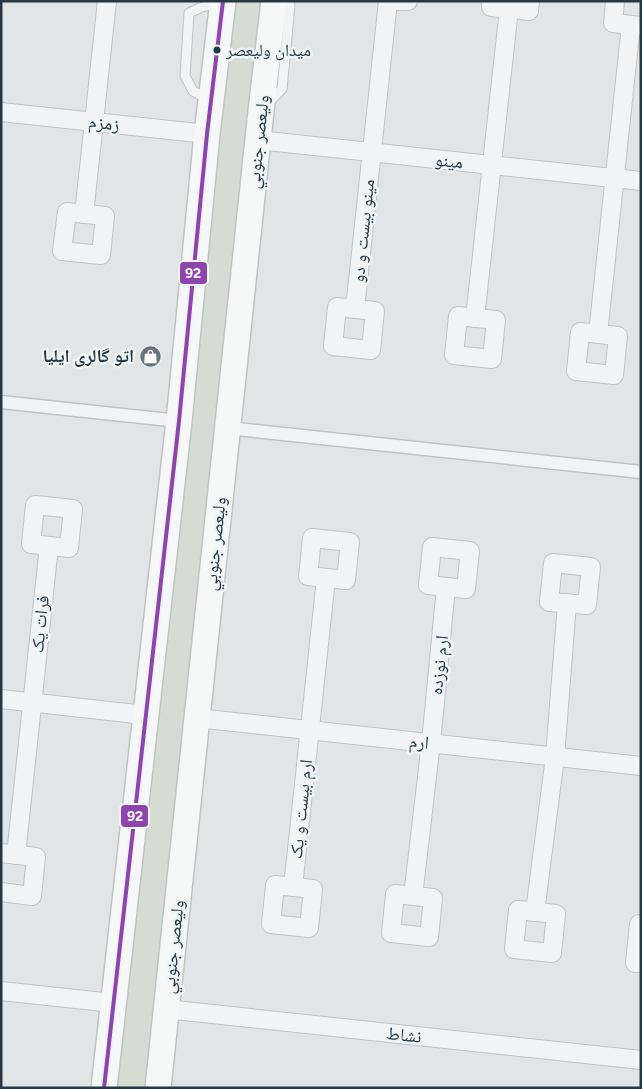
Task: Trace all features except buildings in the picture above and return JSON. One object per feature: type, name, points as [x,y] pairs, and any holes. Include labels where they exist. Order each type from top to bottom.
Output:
[{"type":"main road","points":[[104,1088],[179,420],[207,134],[223,1]]},
{"type":"main road","name":"وليعصر جنوبي","points":[[158,1088],[274,1]]},
{"type":"street","points":[[84,214],[107,1]]},
{"type":"street","name":"مینو بیست و دو","points":[[355,309],[388,1]]},
{"type":"street","points":[[399,1],[408,1]]},
{"type":"street","points":[[491,1],[491,7],[529,11],[530,1]]},
{"type":"street","points":[[598,334],[614,179],[636,25],[613,23],[615,1]]},
{"type":"street","points":[[476,318],[509,9]]},
{"type":"street","name":"زمزم","points":[[1,112],[207,134]]},
{"type":"street","name":"مینو","points":[[258,140],[641,181]]},
{"type":"street","points":[[1,402],[179,420]]},
{"type":"street","points":[[227,428],[641,472]]},
{"type":"street","name":"فرات یک","points":[[8,854],[32,702],[49,546]]},
{"type":"street","name":"ارم بیست و یک","points":[[293,887],[326,578]]},
{"type":"street","name":"ارم نوزده","points":[[413,896],[431,744],[446,587]]},
{"type":"street","points":[[535,912],[555,757],[567,603]]},
{"type":"street","points":[[1,699],[146,715]]},
{"type":"street","name":"ارم","points":[[197,718],[641,766]]},
{"type":"street","points":[[1,892],[32,896],[36,857],[8,854]]},
{"type":"street","points":[[641,924],[639,924],[635,963],[641,964]]},
{"type":"street","points":[[1,992],[113,1004]]},
{"type":"street","name":"نشاط","points":[[166,1009],[641,1060]]},
{"type":"lane","points":[[261,111],[282,89],[290,6],[284,1]]},
{"type":"shaded area","points":[[232,1],[265,1],[145,1088],[113,1088]]},
{"type":"transit line","name":"92","points":[[104,1088],[179,421],[207,134],[223,1]]},
{"type":"place","name":"میدان ولیعصر","points":[[217,50]]},
{"type":"place","name":"اتو گالری ایلیا","points":[[150,356]]}]
